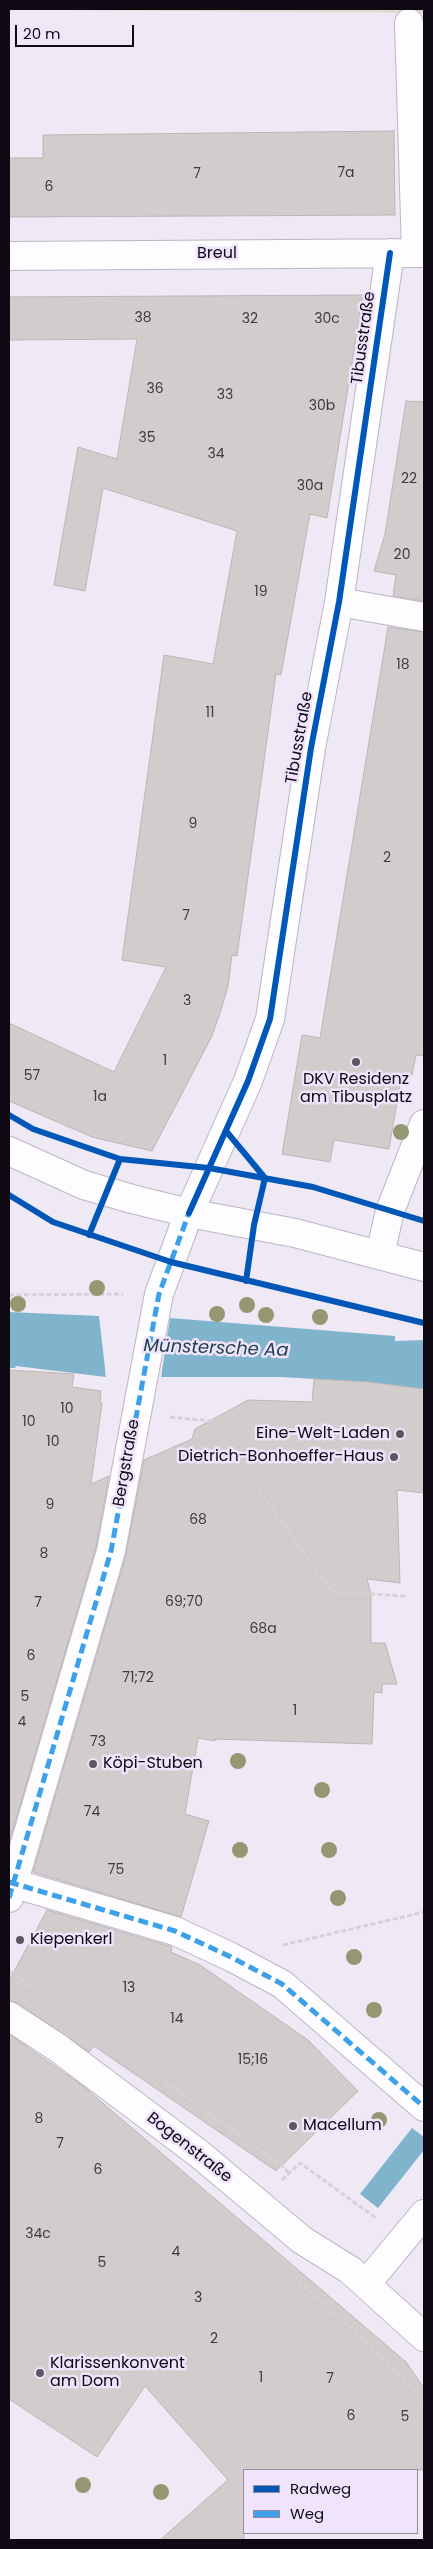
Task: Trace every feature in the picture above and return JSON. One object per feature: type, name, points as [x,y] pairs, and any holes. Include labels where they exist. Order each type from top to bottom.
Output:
[{"type":"street","name":"Tibusstraße","points":[[189,1213],[248,1081],[270,1019],[311,748],[410,253],[409,23]]},
{"type":"street","name":"Breul","points":[[9,256],[410,253]]},
{"type":"street","points":[[339,602],[424,617]]},
{"type":"street","points":[[380,1254],[390,1211],[424,1124]]},
{"type":"street","points":[[9,1151],[84,1185],[189,1213],[295,1233],[380,1254],[424,1268]]},
{"type":"street","name":"Bergstraße","points":[[10,1888],[111,1551],[157,1306],[189,1213]]},
{"type":"street","points":[[10,1888],[175,1931],[231,1957],[282,1984],[424,2106]]},
{"type":"street","name":"Bogenstraße","points":[[9,2016],[58,2048],[198,2153],[302,2240],[350,2270],[424,2336]]},
{"type":"street","points":[[366,2284],[424,2214]]},
{"type":"path","points":[[9,1294],[157,1306]]},
{"type":"path","points":[[258,1489],[332,1592],[405,1596]]},
{"type":"path","points":[[231,1957],[424,1912]]},
{"type":"path","points":[[9,1971],[13,1972]]},
{"type":"path","points":[[258,2203],[300,2163],[367,2210]]},
{"type":"path","points":[[282,2165],[289,2174]]},
{"type":"path","points":[[296,2280],[385,2359],[424,2404]]},
{"type":"green space","points":[[9,9],[424,9],[424,13],[34,10]]},
{"type":"water","name":"Münstersche Aa","points":[[9,1312],[99,1316],[100,1321],[169,1324],[170,1318],[395,1336],[395,1341],[424,1340],[424,1389],[369,1384],[368,1382],[280,1377],[161,1377],[162,1374],[105,1372],[106,1377],[16,1366],[15,1368],[9,1368]]},
{"type":"water","points":[[412,2128],[424,2137],[424,2150],[378,2208],[360,2194]]},
{"type":"pier","points":[[99,1316],[102,1318],[167,1321],[167,1318],[170,1318],[161,1377],[108,1374],[108,1377],[106,1377]]},
{"type":"building","points":[[394,131],[395,215],[9,217],[9,158],[43,158],[43,135]]},
{"type":"building","points":[[363,295],[327,518],[310,514],[281,675],[276,674],[237,956],[232,955],[228,986],[221,1010],[212,1036],[152,1151],[92,1137],[9,1101],[9,1023],[114,1072],[166,967],[122,960],[164,655],[213,664],[237,531],[103,488],[85,591],[54,585],[78,447],[117,459],[137,339],[9,340],[9,297]]},
{"type":"building","points":[[406,401],[424,402],[424,601],[393,596],[396,575],[374,571],[385,534]]},
{"type":"building","points":[[388,627],[424,632],[424,1056],[416,1055],[412,1075],[402,1073],[389,1149],[334,1140],[330,1162],[282,1154],[302,1035],[320,1038]]},
{"type":"building","points":[[9,1370],[74,1374],[72,1387],[101,1391],[100,1403],[102,1403],[91,1484],[109,1476],[96,1547],[9,1843]]},
{"type":"building","points":[[314,1379],[369,1382],[424,1389],[424,1493],[397,1490],[400,1583],[367,1579],[371,1594],[371,1643],[385,1643],[397,1684],[382,1684],[382,1693],[374,1692],[372,1744],[215,1739],[215,1741],[198,1738],[185,1814],[209,1821],[181,1917],[33,1872],[126,1555],[144,1460],[192,1439],[195,1429],[248,1400],[312,1402]]},
{"type":"building","points":[[47,1910],[172,1947],[171,1952],[200,1965],[308,2040],[358,2091],[276,2171],[94,2046],[89,2052],[18,2003],[9,2001],[9,1981]]},
{"type":"building","points":[[9,2034],[83,2086],[406,2362],[424,2388],[424,2470],[243,2469],[244,2540],[160,2540],[228,2480],[145,2386],[97,2457],[9,2399]]},
{"type":"marked path","points":[[9,1898],[111,1551],[159,1294],[189,1213]]},
{"type":"marked path","points":[[9,1882],[175,1931],[231,1957],[282,1984],[424,2107]]},
{"type":"cycle path","points":[[189,1213],[248,1081],[270,1019],[311,748],[339,602],[390,253]]},
{"type":"cycle path","points":[[9,1115],[33,1129],[120,1159],[209,1168],[313,1187],[424,1221]]},
{"type":"cycle path","points":[[226,1131],[265,1178],[254,1225],[246,1281]]},
{"type":"cycle path","points":[[89,1235],[120,1159]]},
{"type":"cycle path","points":[[9,1195],[53,1222],[171,1262],[424,1323]]},
{"type":"place","name":"DKV Residenz am Tibusplatz","points":[[356,1062]]},
{"type":"place","name":"Eine-Welt-Laden","points":[[400,1434]]},
{"type":"place","name":"Dietrich-Bonhoeffer-Haus","points":[[394,1457]]},
{"type":"place","name":"Köpi-Stuben","points":[[93,1764]]},
{"type":"place","name":"Kiepenkerl","points":[[20,1940]]},
{"type":"place","name":"Macellum","points":[[293,2126]]},
{"type":"place","name":"Klarissenkonvent am Dom","points":[[40,2373]]}]
